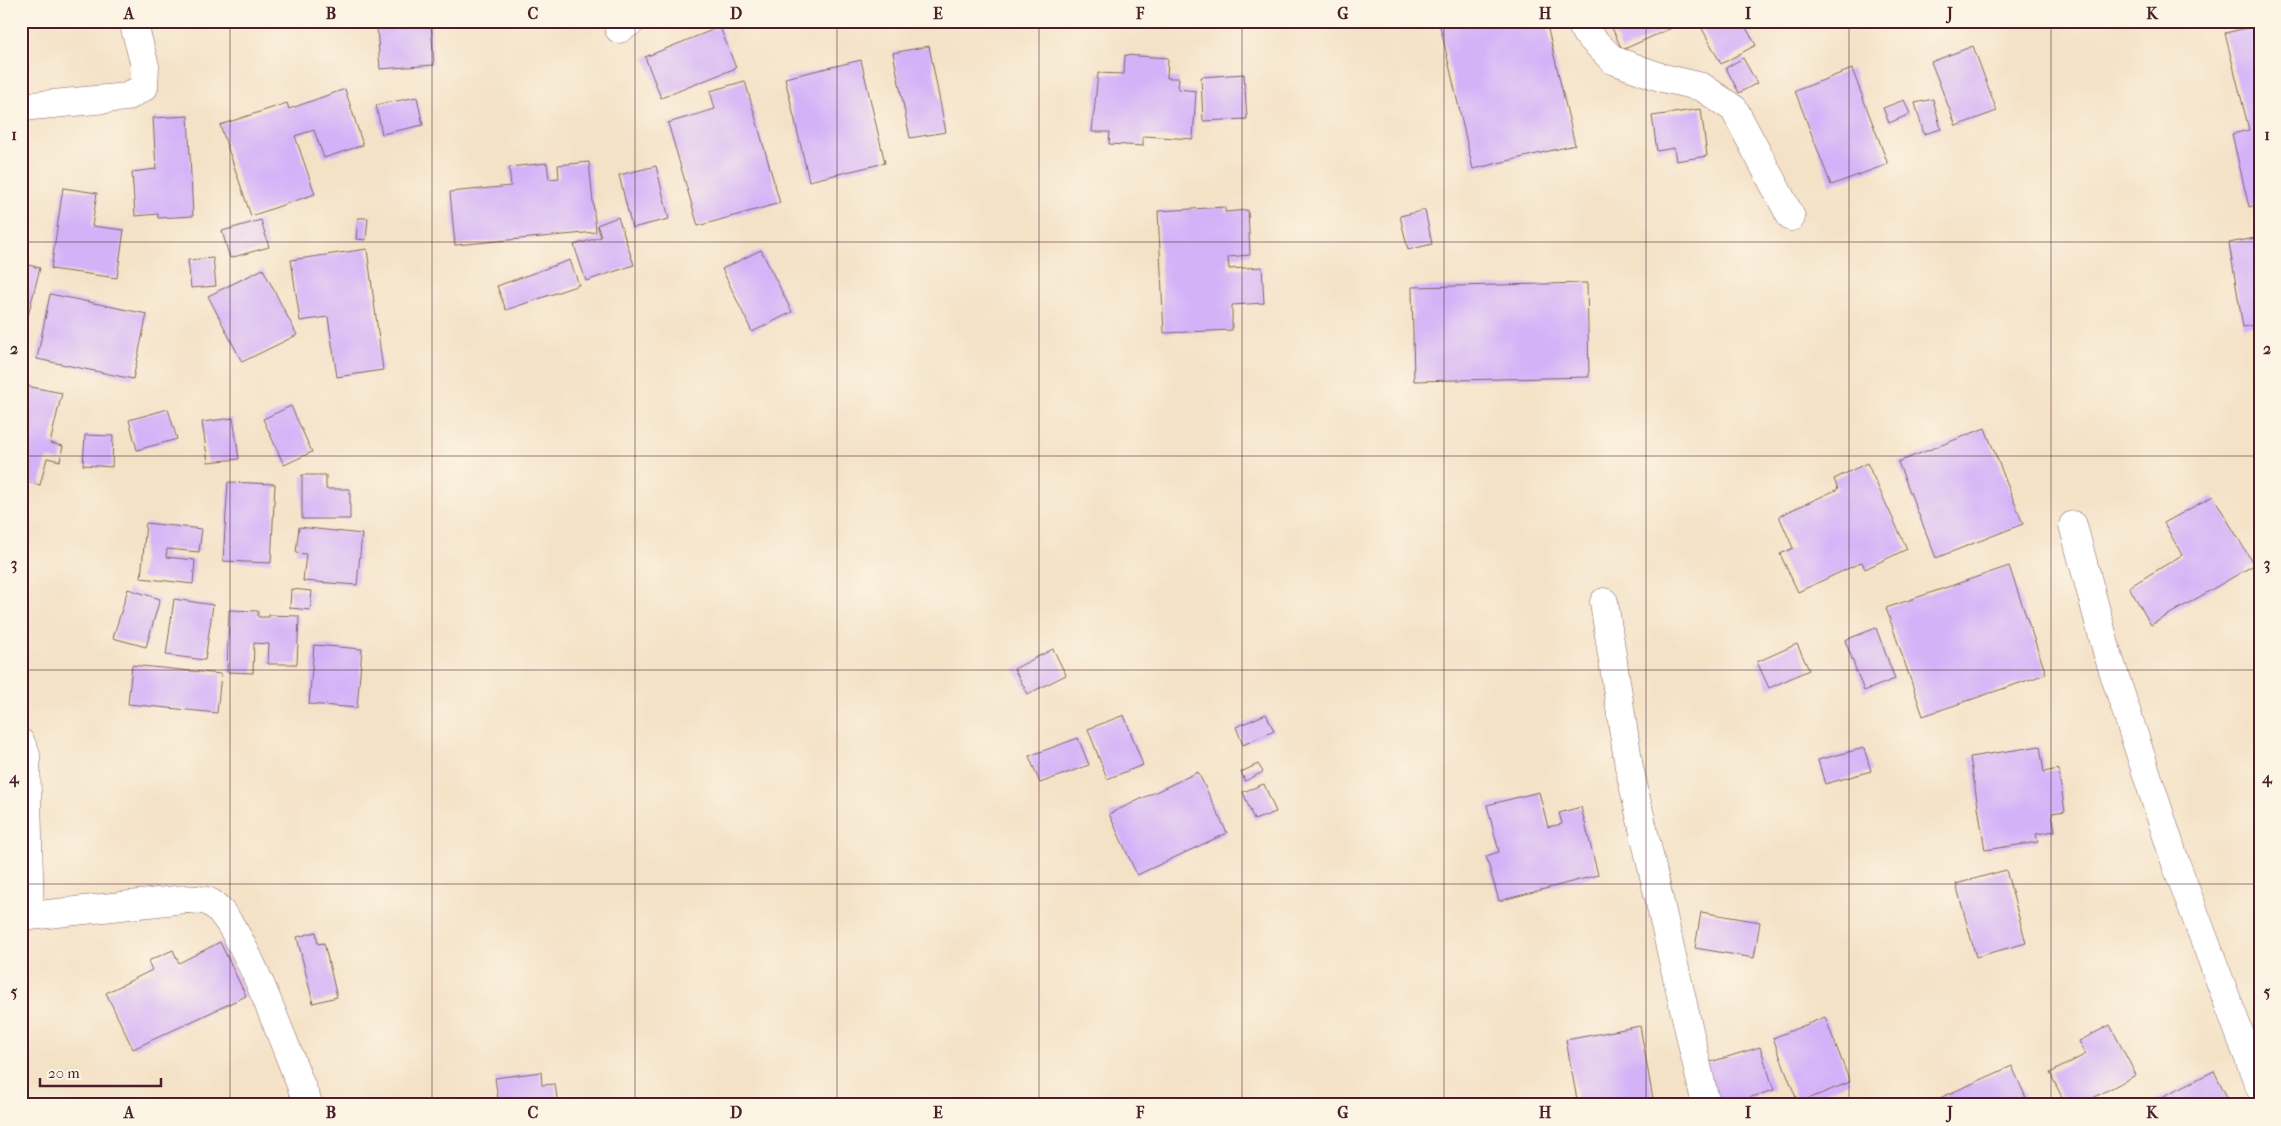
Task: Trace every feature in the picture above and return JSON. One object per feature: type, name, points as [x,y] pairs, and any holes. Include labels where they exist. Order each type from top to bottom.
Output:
[{"type":"street","points":[[21,107],[127,97],[144,88],[146,66],[133,21]]},
{"type":"street","points":[[1580,21],[1585,32],[1613,60],[1663,78],[1702,87],[1734,109],[1791,217]]},
{"type":"street","points":[[2073,524],[2107,652],[2176,864],[2260,1088]]},
{"type":"street","points":[[1604,602],[1629,767],[1706,1105]]},
{"type":"street","points":[[21,743],[26,755],[26,916],[185,899],[210,903],[228,920],[265,994],[309,1105]]},
{"type":"building","points":[[1439,21],[1546,21],[1575,145],[1473,169]]},
{"type":"building","points":[[1609,21],[1687,21],[1622,50]]},
{"type":"building","points":[[1698,21],[1742,21],[1756,45],[1721,64]]},
{"type":"building","points":[[431,23],[434,65],[380,69],[377,27]]},
{"type":"building","points":[[2260,25],[2260,204],[2249,207],[2232,134],[2249,130],[2225,33]]},
{"type":"building","points":[[720,27],[736,68],[661,98],[645,57]]},
{"type":"building","points":[[929,46],[946,132],[910,138],[893,53]]},
{"type":"building","points":[[1973,46],[1997,111],[1956,126],[1931,62]]},
{"type":"building","points":[[1125,55],[1168,58],[1167,78],[1179,78],[1178,89],[1196,91],[1193,139],[1143,136],[1143,146],[1109,144],[1110,132],[1092,132],[1098,73],[1124,74]]},
{"type":"building","points":[[1743,58],[1757,83],[1739,93],[1726,68]]},
{"type":"building","points":[[861,60],[885,163],[809,181],[785,78]]},
{"type":"building","points":[[1852,69],[1888,164],[1831,185],[1795,91]]},
{"type":"building","points":[[1244,74],[1247,119],[1203,121],[1201,77]]},
{"type":"building","points":[[745,81],[780,203],[698,226],[668,123],[715,109],[710,91]]},
{"type":"building","points":[[345,89],[363,145],[324,158],[314,130],[295,136],[315,194],[251,216],[220,125],[287,103],[289,109]]},
{"type":"building","points":[[417,97],[423,125],[382,134],[376,105]]},
{"type":"building","points":[[1933,99],[1941,129],[1924,134],[1915,103]]},
{"type":"building","points":[[1904,100],[1910,114],[1889,123],[1883,108]]},
{"type":"building","points":[[1701,109],[1707,156],[1676,161],[1674,148],[1657,151],[1652,116]]},
{"type":"building","points":[[188,116],[193,216],[158,218],[158,214],[135,216],[132,172],[156,169],[153,118]]},
{"type":"building","points":[[589,162],[596,232],[455,245],[450,192],[511,186],[509,167],[547,163],[549,179],[559,178],[558,165]]},
{"type":"building","points":[[656,166],[669,219],[632,228],[619,175]]},
{"type":"building","points":[[63,188],[97,193],[92,226],[124,230],[117,278],[51,269]]},
{"type":"building","points":[[1225,207],[1225,212],[1248,210],[1250,255],[1228,257],[1229,269],[1262,267],[1264,303],[1232,305],[1232,330],[1164,333],[1158,211]]},
{"type":"building","points":[[1425,210],[1432,244],[1408,250],[1400,216]]},
{"type":"building","points":[[618,217],[634,265],[586,281],[574,245],[601,237],[597,225]]},
{"type":"building","points":[[358,218],[368,218],[366,240],[356,239]]},
{"type":"building","points":[[261,220],[269,247],[230,258],[222,231]]},
{"type":"building","points":[[2260,237],[2260,324],[2243,327],[2229,243]]},
{"type":"building","points":[[367,249],[383,370],[337,377],[328,317],[300,321],[291,260]]},
{"type":"building","points":[[761,250],[792,312],[752,332],[722,269]]},
{"type":"building","points":[[213,258],[216,286],[191,288],[188,260]]},
{"type":"building","points":[[570,260],[579,285],[506,310],[497,286]]},
{"type":"building","points":[[21,263],[40,268],[23,335],[21,334]]},
{"type":"building","points":[[263,269],[297,335],[242,362],[208,296]]},
{"type":"building","points":[[1587,283],[1589,377],[1414,381],[1412,287]]},
{"type":"building","points":[[50,294],[147,314],[133,379],[37,359]]},
{"type":"building","points":[[21,385],[62,393],[50,443],[63,446],[60,461],[47,458],[40,485],[21,481]]},
{"type":"building","points":[[291,406],[312,452],[284,465],[263,419]]},
{"type":"building","points":[[168,409],[177,439],[137,450],[129,420]]},
{"type":"building","points":[[233,418],[239,459],[208,462],[202,422]]},
{"type":"building","points":[[1985,428],[2023,524],[1936,558],[1898,462]]},
{"type":"building","points":[[85,435],[113,436],[112,467],[83,465]]},
{"type":"building","points":[[1867,463],[1907,549],[1865,569],[1862,562],[1798,592],[1780,554],[1793,548],[1779,516],[1838,489],[1834,479]]},
{"type":"building","points":[[302,475],[326,475],[326,489],[350,489],[350,519],[302,519]]},
{"type":"building","points":[[228,482],[275,484],[271,563],[223,561]]},
{"type":"building","points":[[2213,496],[2254,565],[2151,625],[2129,587],[2182,555],[2164,523]]},
{"type":"building","points":[[146,523],[202,529],[199,552],[167,549],[166,557],[195,560],[193,584],[141,578]]},
{"type":"building","points":[[299,527],[362,534],[357,585],[303,581],[306,554],[296,553]]},
{"type":"building","points":[[2009,566],[2046,674],[1923,716],[1886,608]]},
{"type":"building","points":[[128,589],[160,599],[146,647],[113,638]]},
{"type":"building","points":[[291,589],[312,591],[310,610],[290,608]]},
{"type":"building","points":[[174,599],[213,605],[205,660],[166,655]]},
{"type":"building","points":[[229,610],[258,611],[258,617],[269,617],[269,615],[299,616],[297,664],[268,664],[269,644],[254,643],[253,673],[227,672]]},
{"type":"building","points":[[1876,628],[1895,679],[1864,691],[1845,640]]},
{"type":"building","points":[[1797,644],[1809,670],[1769,688],[1757,662]]},
{"type":"building","points":[[314,645],[362,649],[357,708],[309,704]]},
{"type":"building","points":[[1053,649],[1066,675],[1028,694],[1014,669]]},
{"type":"building","points":[[132,665],[221,674],[217,713],[128,704]]},
{"type":"building","points":[[1266,714],[1274,731],[1243,745],[1236,727]]},
{"type":"building","points":[[1124,715],[1143,765],[1107,779],[1088,729]]},
{"type":"building","points":[[1078,738],[1089,765],[1040,783],[1029,756]]},
{"type":"building","points":[[2040,746],[2044,772],[2058,769],[2065,811],[2052,813],[2055,831],[2036,834],[2038,842],[1985,850],[1970,757]]},
{"type":"building","points":[[1864,748],[1871,771],[1825,784],[1818,760]]},
{"type":"building","points":[[1258,764],[1263,772],[1245,781],[1241,772]]},
{"type":"building","points":[[1198,772],[1227,833],[1137,875],[1109,814]]},
{"type":"building","points":[[1264,784],[1276,812],[1254,820],[1243,792]]},
{"type":"building","points":[[1539,792],[1548,827],[1562,824],[1559,813],[1581,807],[1598,875],[1499,901],[1486,856],[1499,852],[1487,805]]},
{"type":"building","points":[[2006,870],[2026,943],[1976,957],[1956,884]]},
{"type":"building","points":[[1701,912],[1760,922],[1754,958],[1695,948]]},
{"type":"building","points":[[316,932],[318,944],[324,943],[337,997],[313,1003],[297,937]]},
{"type":"building","points":[[220,942],[246,996],[133,1049],[106,993],[152,970],[148,961],[173,950],[179,963]]},
{"type":"building","points":[[1825,1017],[1850,1082],[1798,1103],[1773,1038]]},
{"type":"building","points":[[2110,1025],[2136,1075],[2080,1105],[2066,1105],[2050,1073],[2086,1054],[2079,1041]]},
{"type":"building","points":[[1640,1026],[1654,1105],[1578,1105],[1566,1040]]},
{"type":"building","points":[[1760,1047],[1774,1090],[1726,1105],[1717,1105],[1704,1064]]},
{"type":"building","points":[[2012,1066],[2029,1105],[1924,1105]]},
{"type":"building","points":[[2214,1071],[2231,1105],[2146,1105]]},
{"type":"building","points":[[541,1072],[542,1085],[555,1084],[558,1105],[499,1105],[495,1078]]}]
